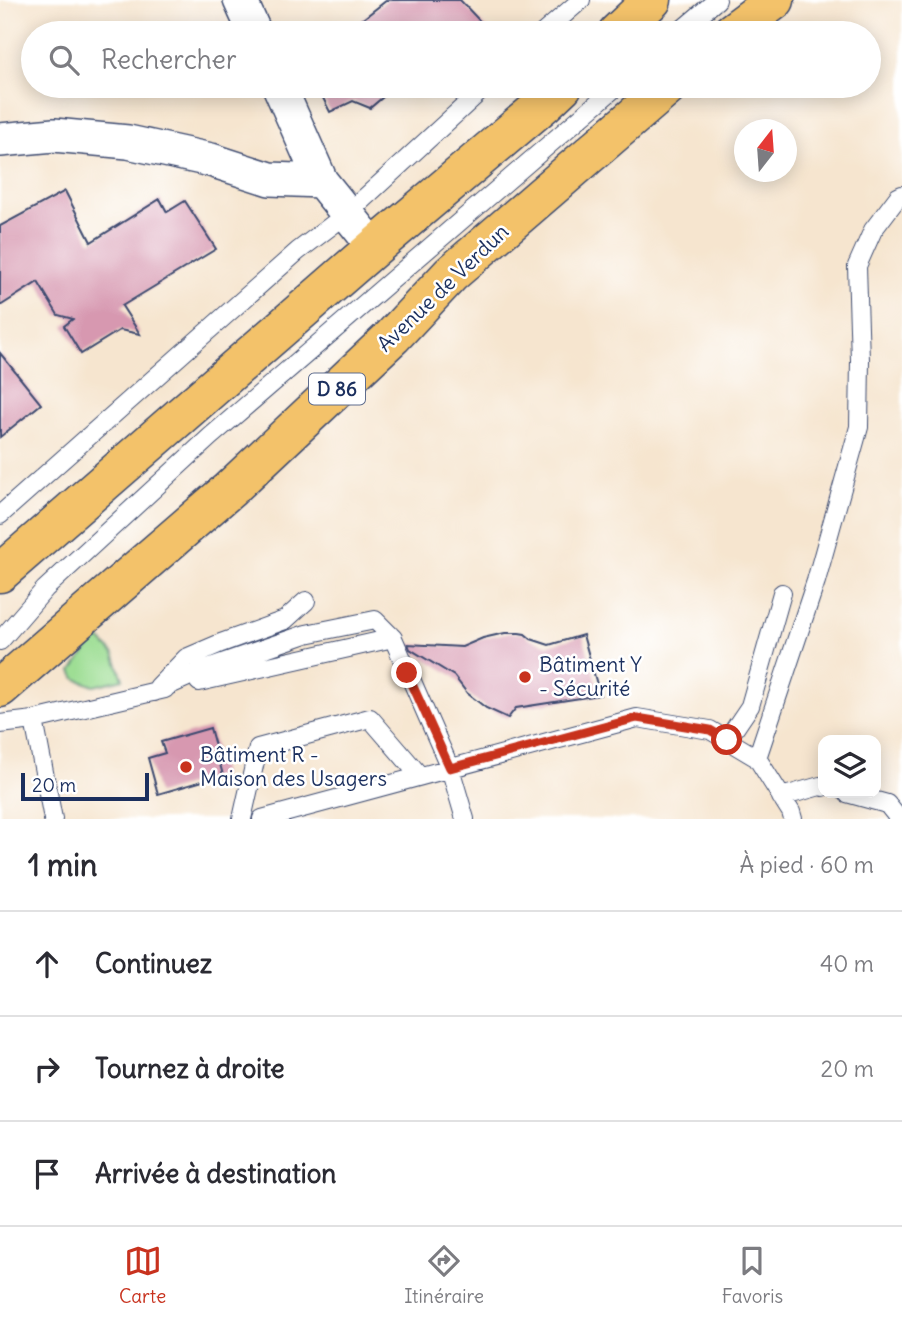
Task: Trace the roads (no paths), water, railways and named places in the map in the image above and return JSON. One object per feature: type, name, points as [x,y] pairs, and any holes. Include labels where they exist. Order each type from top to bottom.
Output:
[{"type":"main road","points":[[630,21],[652,0]]},
{"type":"main road","points":[[747,21],[775,0]]},
{"type":"main road","points":[[0,573],[550,98]]},
{"type":"main road","name":"Avenue de Verdun","points":[[0,688],[229,490],[393,337],[450,274],[655,98]]},
{"type":"main road","points":[[0,597],[28,548]]},
{"type":"street","points":[[240,0],[250,21]]},
{"type":"street","points":[[283,98],[321,181],[376,246]]},
{"type":"street","points":[[0,140],[54,135],[128,142],[211,160],[270,178],[321,181]]},
{"type":"lane","points":[[557,21],[581,0]]},
{"type":"lane","points":[[692,21],[717,0]]},
{"type":"lane","points":[[0,515],[298,251],[348,213],[473,98]]},
{"type":"lane","name":"Avenue de Verdun","points":[[0,641],[45,589],[210,437],[603,98]]},
{"type":"lane","points":[[757,758],[816,581],[859,427],[857,266],[873,230],[902,195]]},
{"type":"lane","points":[[727,740],[750,706],[782,593]]},
{"type":"lane","points":[[154,692],[186,658],[285,620],[306,601]]},
{"type":"lane","points":[[0,724],[34,720],[154,692],[208,668],[306,634],[375,620],[393,638],[450,768],[466,819]]},
{"type":"lane","points":[[242,819],[258,748],[370,718],[420,776]]},
{"type":"lane","points":[[262,819],[637,718],[710,730],[757,758],[793,819]]},
{"type":"lane","points":[[34,720],[54,819]]},
{"type":"lane","points":[[781,797],[818,787]]},
{"type":"lane","points":[[866,798],[887,804],[899,819]]},
{"type":"place","name":"Bâtiment Y - Sécurité","points":[[525,677]]},
{"type":"place","name":"Bâtiment R - Maison des Usagers","points":[[186,767]]}]
